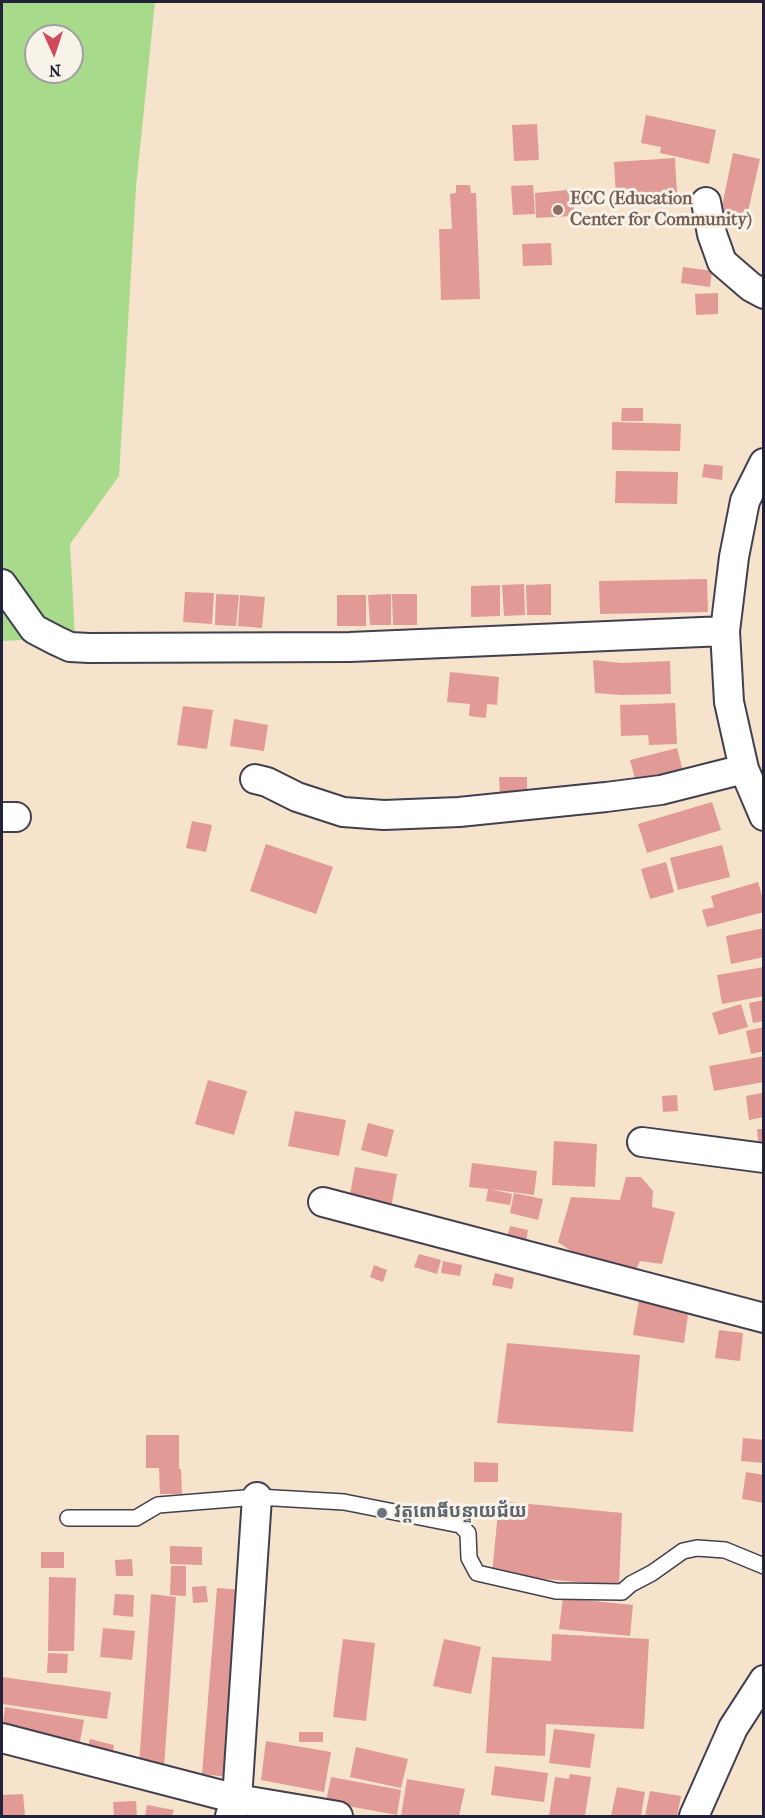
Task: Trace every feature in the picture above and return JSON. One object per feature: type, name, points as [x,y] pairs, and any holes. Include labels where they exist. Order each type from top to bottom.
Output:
[{"type":"street","points":[[706,202],[712,234],[722,262],[751,287],[764,294]]},
{"type":"street","points":[[764,463],[746,501],[734,557],[725,631],[729,702],[744,769],[764,816]]},
{"type":"street","points":[[2,584],[34,629],[70,646],[88,648],[350,647],[725,631]]},
{"type":"street","points":[[255,779],[267,782],[297,797],[343,812],[384,815],[459,812],[661,790],[744,769]]},
{"type":"street","points":[[642,1142],[764,1158]]},
{"type":"street","points":[[323,1202],[764,1318]]},
{"type":"street","points":[[233,1808],[257,1497]]},
{"type":"street","points":[[693,1816],[733,1728],[764,1680]]},
{"type":"street","points":[[2,1738],[233,1808],[338,1816]]},
{"type":"lane","points":[[68,1518],[136,1518],[158,1505],[257,1497],[344,1502],[460,1525],[468,1533],[469,1558],[477,1573],[556,1591],[622,1592],[683,1551],[698,1548],[725,1550],[764,1566]]},
{"type":"green space","points":[[2,2],[155,2],[136,187],[119,476],[70,544],[75,637],[2,641]]},
{"type":"building","points":[[646,115],[716,130],[709,164],[660,153],[661,147],[641,143]]},
{"type":"building","points":[[537,124],[539,160],[514,161],[512,125]]},
{"type":"building","points":[[733,153],[760,159],[747,216],[721,211]]},
{"type":"building","points":[[675,158],[677,194],[616,198],[614,162]]},
{"type":"building","points":[[456,185],[470,185],[471,193],[476,193],[480,299],[441,300],[439,229],[452,229],[450,194],[456,193]]},
{"type":"building","points":[[533,185],[535,214],[513,215],[511,186]]},
{"type":"building","points":[[589,188],[591,204],[574,206],[571,216],[536,218],[535,193]]},
{"type":"building","points":[[551,243],[552,265],[523,266],[522,244]]},
{"type":"building","points":[[683,267],[712,271],[710,287],[681,283]]},
{"type":"building","points":[[718,293],[718,314],[696,315],[695,294]]},
{"type":"building","points":[[622,408],[643,408],[643,421],[621,421]]},
{"type":"building","points":[[612,422],[681,424],[680,451],[612,450]]},
{"type":"building","points":[[704,464],[723,466],[722,480],[702,477]]},
{"type":"building","points":[[616,471],[678,472],[677,504],[615,503]]},
{"type":"building","points":[[707,579],[708,612],[600,614],[599,581]]},
{"type":"building","points":[[524,584],[525,615],[504,616],[502,585]]},
{"type":"building","points":[[551,584],[551,615],[527,615],[526,585]]},
{"type":"building","points":[[500,585],[500,616],[471,617],[471,586]]},
{"type":"building","points":[[185,592],[214,593],[212,624],[183,622]]},
{"type":"building","points":[[216,594],[239,595],[236,626],[215,625]]},
{"type":"building","points":[[391,594],[391,625],[370,625],[368,595]]},
{"type":"building","points":[[392,594],[417,594],[417,625],[393,625]]},
{"type":"building","points":[[240,595],[265,597],[262,628],[238,626]]},
{"type":"building","points":[[337,595],[366,595],[366,626],[337,626]]},
{"type":"building","points":[[593,660],[621,663],[670,661],[671,694],[595,693]]},
{"type":"building","points":[[450,672],[499,677],[497,705],[487,704],[486,718],[469,716],[470,704],[447,702]]},
{"type":"building","points":[[675,703],[677,744],[649,745],[648,735],[621,736],[620,705]]},
{"type":"building","points":[[183,706],[213,710],[207,749],[177,745]]},
{"type":"building","points":[[234,719],[268,725],[264,751],[230,746]]},
{"type":"building","points":[[677,748],[685,779],[638,790],[630,760]]},
{"type":"building","points":[[499,777],[527,777],[527,796],[500,796]]},
{"type":"building","points":[[712,802],[721,830],[647,853],[638,824]]},
{"type":"building","points":[[192,821],[212,825],[206,852],[186,848]]},
{"type":"building","points":[[266,844],[333,867],[316,914],[250,891]]},
{"type":"building","points":[[722,845],[730,877],[678,890],[670,858]]},
{"type":"building","points":[[666,862],[674,892],[650,899],[641,869]]},
{"type":"building","points":[[758,882],[764,902],[764,912],[707,927],[702,910],[714,907],[711,896]]},
{"type":"building","points":[[764,928],[764,957],[731,964],[726,936]]},
{"type":"building","points":[[764,967],[764,996],[722,1004],[717,975]]},
{"type":"building","points":[[764,1000],[764,1021],[753,1023],[749,1003]]},
{"type":"building","points":[[741,1004],[748,1027],[719,1035],[712,1013]]},
{"type":"building","points":[[764,1027],[764,1051],[751,1054],[746,1031]]},
{"type":"building","points":[[764,1056],[764,1082],[714,1091],[709,1066]]},
{"type":"building","points":[[208,1080],[247,1091],[234,1135],[195,1124]]},
{"type":"building","points":[[762,1093],[764,1117],[749,1120],[746,1096]]},
{"type":"building","points":[[677,1095],[678,1111],[663,1112],[662,1096]]},
{"type":"building","points":[[295,1111],[346,1120],[339,1156],[288,1146]]},
{"type":"building","points":[[368,1123],[394,1130],[387,1157],[361,1150]]},
{"type":"building","points":[[757,1129],[764,1129],[764,1151],[759,1151]]},
{"type":"building","points":[[554,1141],[597,1144],[595,1187],[552,1185]]},
{"type":"building","points":[[472,1163],[537,1171],[534,1195],[490,1189],[512,1194],[510,1205],[486,1201],[488,1189],[469,1187]]},
{"type":"building","points":[[355,1167],[397,1174],[390,1214],[348,1206]]},
{"type":"building","points":[[626,1177],[641,1177],[653,1191],[652,1207],[675,1212],[662,1264],[640,1261],[636,1270],[608,1268],[603,1260],[577,1255],[558,1242],[571,1197],[620,1200]]},
{"type":"building","points":[[514,1193],[543,1199],[538,1220],[510,1213]]},
{"type":"building","points":[[510,1226],[528,1230],[526,1242],[507,1238]]},
{"type":"building","points":[[419,1254],[441,1260],[437,1274],[414,1267]]},
{"type":"building","points":[[443,1261],[462,1265],[460,1276],[441,1273]]},
{"type":"building","points":[[374,1265],[387,1270],[383,1282],[370,1277]]},
{"type":"building","points":[[495,1273],[514,1278],[512,1289],[492,1285]]},
{"type":"building","points":[[639,1300],[689,1308],[684,1343],[633,1335]]},
{"type":"building","points":[[719,1330],[743,1333],[740,1361],[715,1358]]},
{"type":"building","points":[[507,1343],[640,1355],[633,1432],[497,1423]]},
{"type":"building","points":[[146,1435],[179,1435],[182,1494],[160,1494],[159,1468],[146,1468]]},
{"type":"building","points":[[743,1438],[764,1440],[764,1463],[741,1461]]},
{"type":"building","points":[[474,1462],[498,1463],[498,1482],[474,1482]]},
{"type":"building","points":[[746,1472],[764,1475],[764,1503],[742,1499]]},
{"type":"building","points":[[499,1501],[622,1513],[619,1586],[492,1574]]},
{"type":"building","points":[[170,1546],[202,1547],[202,1565],[170,1564]]},
{"type":"building","points":[[41,1552],[64,1552],[64,1568],[41,1568]]},
{"type":"building","points":[[132,1559],[133,1576],[116,1576],[115,1560]]},
{"type":"building","points":[[171,1566],[186,1566],[186,1596],[170,1595]]},
{"type":"building","points":[[49,1577],[76,1578],[74,1651],[48,1651]]},
{"type":"building","points":[[206,1586],[208,1602],[193,1603],[192,1587]]},
{"type":"building","points":[[217,1588],[244,1590],[228,1777],[202,1774]]},
{"type":"building","points":[[115,1594],[134,1595],[133,1617],[113,1615]]},
{"type":"building","points":[[151,1594],[176,1597],[164,1767],[139,1765]]},
{"type":"building","points":[[563,1598],[633,1605],[630,1636],[559,1629]]},
{"type":"building","points":[[103,1628],[135,1631],[132,1660],[100,1657]]},
{"type":"building","points":[[552,1634],[649,1639],[644,1729],[546,1724],[545,1756],[486,1753],[492,1657],[551,1661]]},
{"type":"building","points":[[343,1639],[375,1643],[366,1721],[333,1717]]},
{"type":"building","points":[[444,1639],[481,1647],[471,1694],[433,1686]]},
{"type":"building","points":[[48,1653],[68,1654],[67,1673],[47,1673]]},
{"type":"building","points":[[2,1677],[111,1692],[107,1719],[2,1704]]},
{"type":"building","points":[[5,1707],[84,1720],[79,1747],[2,1730]]},
{"type":"building","points":[[554,1729],[595,1734],[590,1768],[549,1763]]},
{"type":"building","points":[[299,1732],[323,1732],[323,1742],[299,1742]]},
{"type":"building","points":[[90,1739],[114,1745],[112,1757],[87,1751]]},
{"type":"building","points":[[266,1741],[331,1752],[324,1792],[261,1780]]},
{"type":"building","points":[[356,1747],[408,1759],[401,1788],[350,1777]]},
{"type":"building","points":[[495,1766],[548,1773],[544,1802],[491,1795]]},
{"type":"building","points":[[570,1774],[591,1777],[585,1816],[549,1816],[555,1777],[569,1779]]},
{"type":"building","points":[[331,1777],[401,1790],[397,1815],[326,1802]]},
{"type":"building","points":[[407,1779],[465,1789],[459,1816],[401,1816]]},
{"type":"building","points":[[617,1787],[645,1792],[641,1816],[611,1816]]},
{"type":"building","points":[[650,1791],[681,1796],[677,1816],[645,1816]]},
{"type":"building","points":[[23,1794],[25,1816],[2,1816],[2,1795]]},
{"type":"building","points":[[136,1801],[137,1816],[114,1816],[113,1802]]},
{"type":"building","points":[[147,1805],[174,1810],[172,1816],[145,1816]]},
{"type":"place","name":"ECC (Education Center for Community)","points":[[558,210]]},
{"type":"place","name":"វត្តពោធិ៍បន្ទាយជ័យ","points":[[382,1513]]}]
